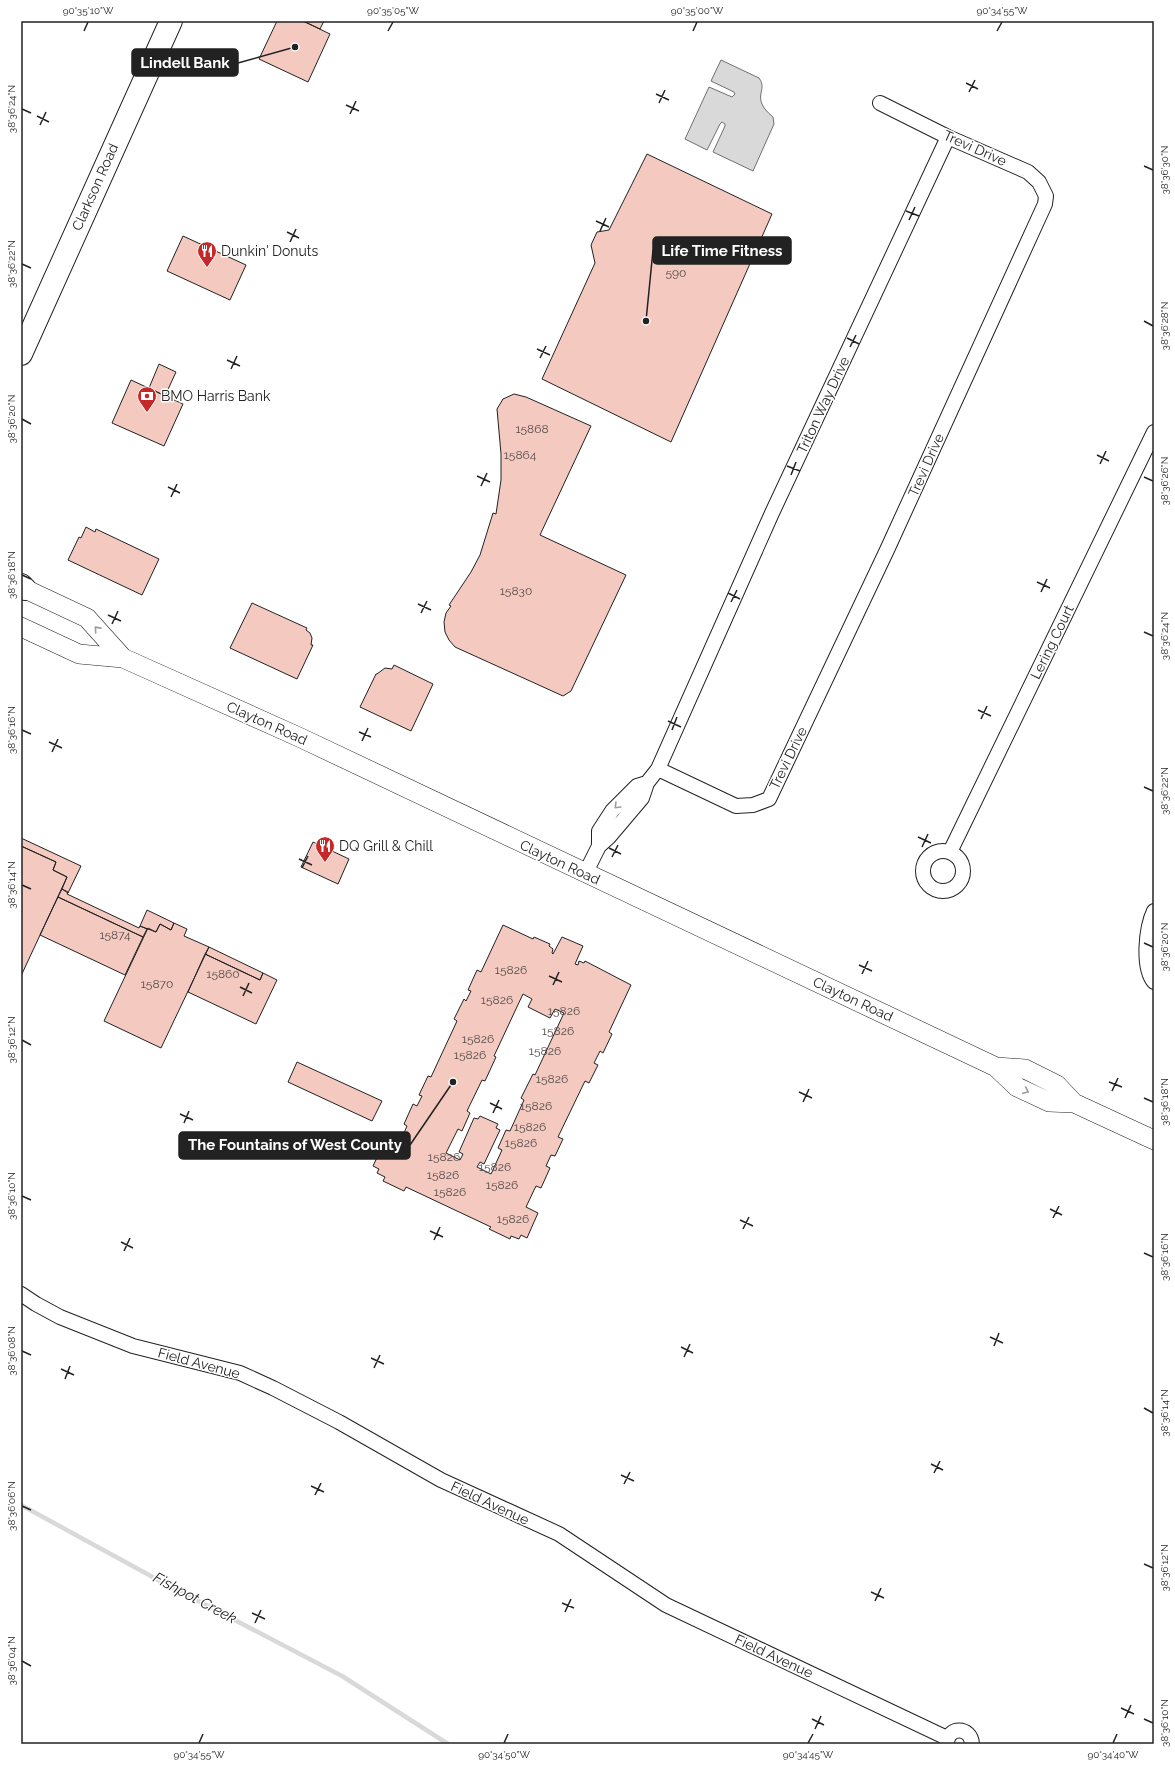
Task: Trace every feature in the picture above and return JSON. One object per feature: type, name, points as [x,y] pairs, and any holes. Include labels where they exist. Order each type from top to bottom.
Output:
[{"type":"main road","name":"Clarkson Road","points":[[21,354],[171,21]]},
{"type":"main road","name":"Clayton Road","points":[[22,587],[87,618],[123,658]]},
{"type":"main road","name":"Clayton Road","points":[[21,627],[79,654],[123,658],[338,755],[585,874],[996,1067],[1017,1087],[1049,1102],[1074,1103],[1154,1140]]},
{"type":"street","name":"Trevi Drive","points":[[658,769],[736,806],[753,805],[769,799],[887,550],[1042,211],[1046,196],[1039,182],[1028,172],[948,137],[880,103]]},
{"type":"street","name":"Triton Way Drive","points":[[585,874],[599,846],[599,831],[612,811],[637,786],[647,783],[658,769],[772,513],[948,137]]},
{"type":"street","name":"Lering Court","points":[[950,852],[1154,432]]},
{"type":"street","points":[[1154,911],[1150,919],[1147,934],[1148,968],[1154,982]]},
{"type":"street","name":"Field Avenue","points":[[21,1294],[60,1317],[133,1346],[227,1369],[240,1373],[273,1388],[339,1422],[441,1480],[559,1534],[666,1605],[947,1741],[952,1732],[960,1730],[964,1731],[970,1736],[972,1744]]},
{"type":"shaded area","points":[[721,60],[759,78],[762,87],[762,104],[773,117],[774,124],[753,171],[713,152],[725,126],[722,122],[707,150],[685,139],[709,87],[732,97],[735,94],[734,92],[711,81]]},
{"type":"building","points":[[277,21],[303,21],[330,34],[308,82],[259,59]]},
{"type":"building","points":[[303,21],[324,21],[320,29]]},
{"type":"building","points":[[647,154],[772,214],[671,442],[542,379],[595,263],[591,245],[597,232],[609,230]]},
{"type":"building","name":"Dunkin' Donuts","points":[[183,236],[246,265],[230,300],[167,271]]},
{"type":"building","points":[[159,364],[176,372],[165,396],[149,388]]},
{"type":"building","name":"BMO Harris Bank","points":[[131,380],[183,404],[164,446],[112,423]]},
{"type":"building","points":[[514,394],[526,397],[591,426],[540,535],[626,575],[571,691],[563,696],[455,647],[445,632],[444,622],[446,613],[451,606],[449,605],[471,572],[480,555],[493,513],[496,514],[501,480],[501,454],[497,409],[503,399]]},
{"type":"building","points":[[86,527],[95,532],[96,529],[159,559],[142,595],[68,560],[79,537],[81,538]]},
{"type":"building","points":[[252,603],[307,628],[306,630],[310,633],[312,638],[311,645],[313,645],[297,679],[230,648]]},
{"type":"building","points":[[394,665],[433,684],[411,731],[360,707],[376,674],[385,668],[392,669]]},
{"type":"building","points":[[21,838],[81,866],[68,893],[62,889],[67,877],[53,870],[56,862],[21,846]]},
{"type":"building","name":"DQ Grill & Chill","points":[[313,842],[349,859],[338,884],[301,867]]},
{"type":"building","points":[[21,846],[56,862],[53,870],[67,877],[21,976]]},
{"type":"building","points":[[62,889],[68,892],[67,894],[139,928],[140,926],[147,929],[143,937],[58,897]]},
{"type":"building","points":[[58,897],[143,937],[125,975],[40,935]]},
{"type":"building","points":[[147,910],[174,923],[171,930],[160,924],[156,932],[140,926]]},
{"type":"building","points":[[174,923],[187,929],[184,936],[209,947],[161,1048],[104,1021],[148,928],[156,932],[160,924],[171,930]]},
{"type":"building","points":[[503,925],[533,939],[534,937],[550,944],[549,946],[553,949],[553,954],[562,937],[583,946],[575,964],[578,965],[579,961],[584,963],[585,961],[631,985],[609,1032],[612,1034],[603,1053],[600,1051],[594,1063],[598,1065],[589,1083],[585,1081],[558,1137],[563,1139],[555,1156],[551,1155],[546,1166],[550,1168],[541,1188],[536,1186],[526,1207],[538,1213],[527,1238],[521,1235],[519,1239],[511,1236],[510,1239],[489,1229],[491,1227],[406,1187],[404,1191],[383,1181],[385,1177],[377,1173],[379,1169],[373,1166],[385,1141],[398,1147],[407,1126],[404,1124],[413,1104],[417,1106],[422,1096],[419,1095],[428,1076],[431,1077],[457,1021],[454,1019],[464,999],[466,1001],[471,991],[468,990],[477,970],[481,972]],"holes":[[[523,994],[532,999],[528,1007],[550,1018],[555,1009],[564,1013],[535,1075],[533,1074],[521,1098],[524,1100],[510,1131],[506,1130],[498,1148],[502,1150],[491,1174],[477,1167],[480,1162],[484,1164],[500,1130],[496,1128],[498,1124],[480,1116],[478,1119],[474,1118],[459,1152],[463,1154],[460,1160],[446,1153],[458,1129],[462,1131],[470,1113],[467,1111],[482,1080],[485,1081],[496,1057],[494,1056]]]},
{"type":"building","points":[[209,947],[263,973],[260,980],[205,954]]},
{"type":"building","points":[[205,954],[260,980],[263,973],[277,980],[256,1024],[188,992]]},
{"type":"building","points":[[297,1062],[382,1101],[372,1121],[288,1082]]},
{"type":"waterway","name":"Fishpot Creek","points":[[21,1505],[160,1581],[342,1676],[448,1744]]},
{"type":"place","name":"Lindell Bank","points":[[295,47]]},
{"type":"place","name":"Dunkin' Donuts","points":[[207,268]]},
{"type":"place","name":"Life Time Fitness","points":[[646,321]]},
{"type":"place","name":"BMO Harris Bank","points":[[147,413]]},
{"type":"place","name":"DQ Grill & Chill","points":[[325,863]]},
{"type":"place","name":"The Fountains of West County","points":[[453,1082]]}]
